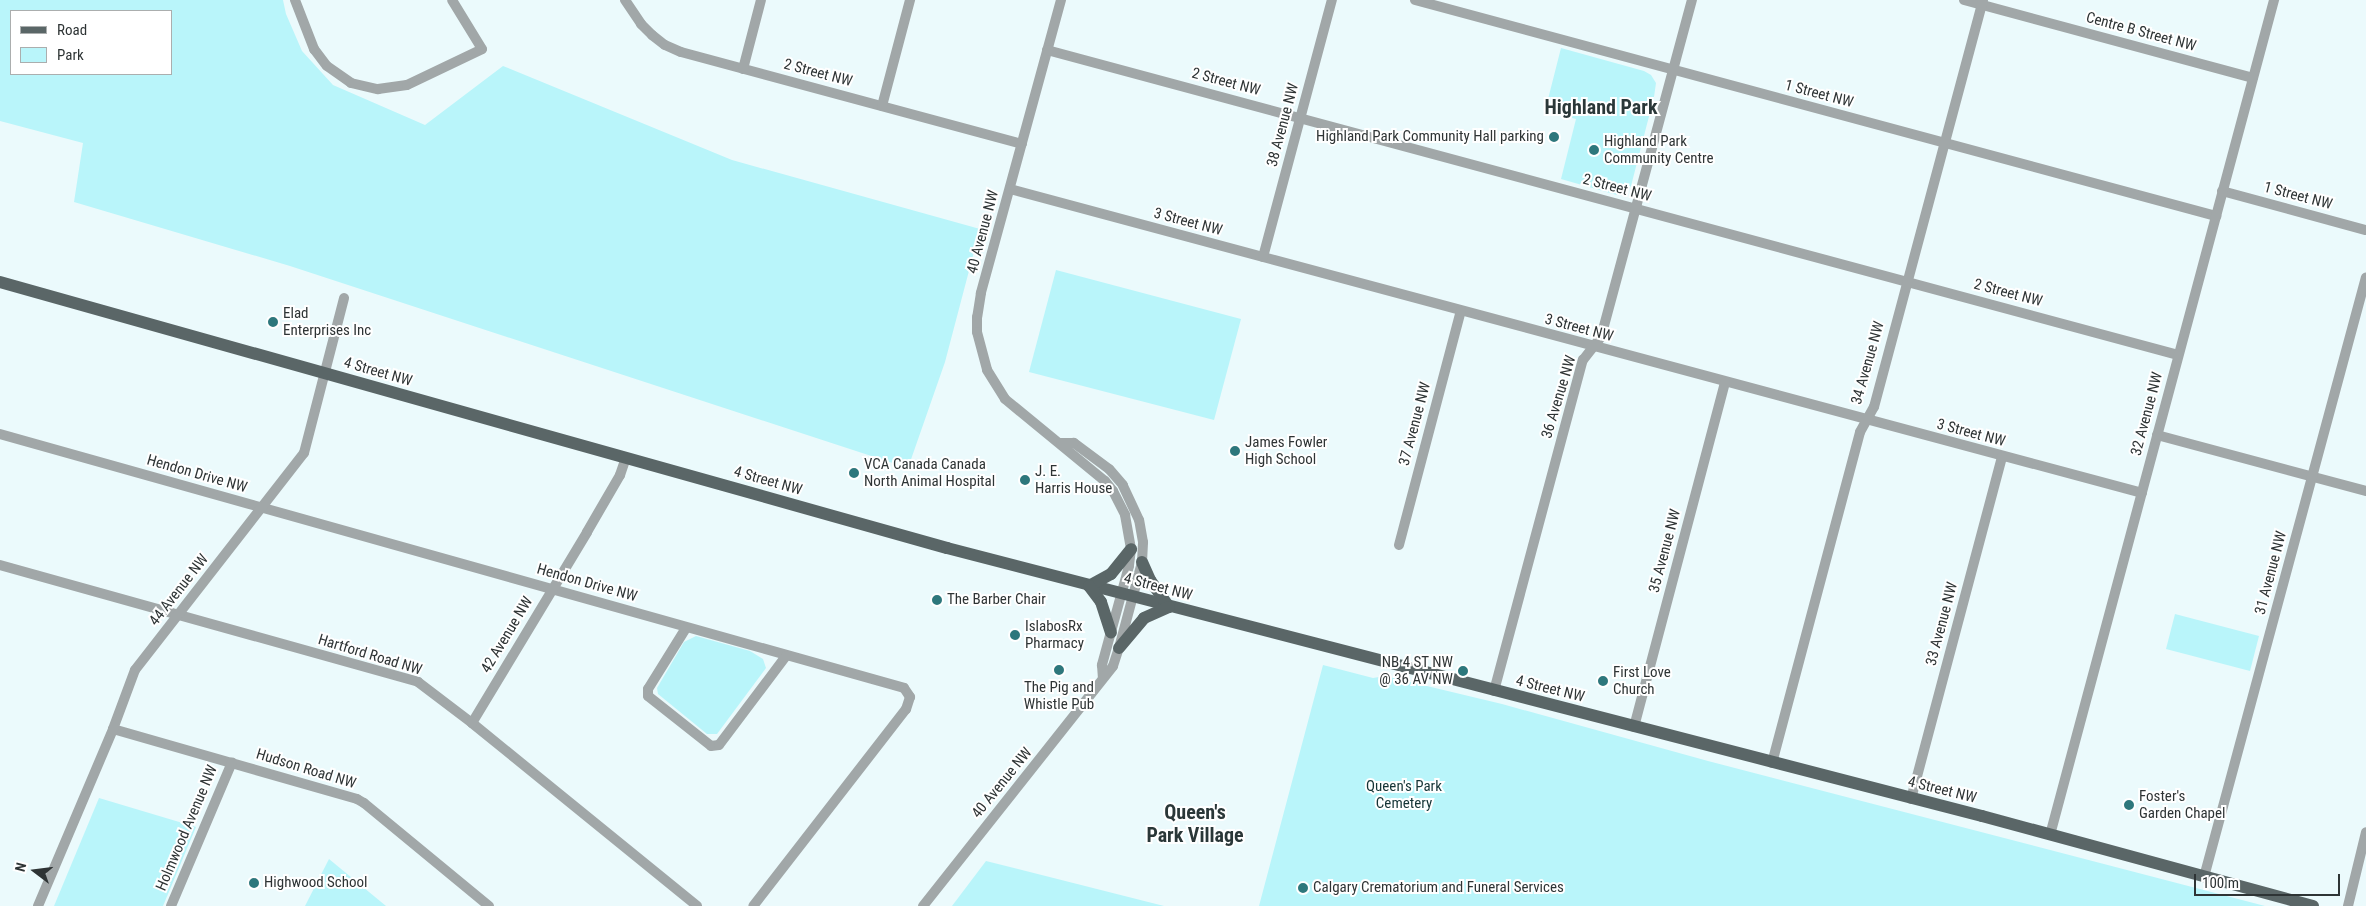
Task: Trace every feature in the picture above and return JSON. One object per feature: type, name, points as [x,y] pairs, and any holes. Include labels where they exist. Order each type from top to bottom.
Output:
[{"type":"main road","name":"4 Street NW","points":[[0,282],[1089,586],[2050,835],[2313,906]]},
{"type":"main road","points":[[1111,632],[1101,602],[1089,586],[1111,574],[1131,549]]},
{"type":"main road","points":[[1119,648],[1144,618],[1169,607],[1150,580],[1142,562]]},
{"type":"street","points":[[295,0],[306,32],[320,58],[335,73],[360,86],[388,89],[407,85],[482,49],[452,0]]},
{"type":"street","name":"2 Street NW","points":[[625,0],[641,24],[665,45],[681,52],[1022,144]]},
{"type":"street","points":[[743,69],[761,0]]},
{"type":"street","points":[[882,106],[910,0]]},
{"type":"street","name":"40 Avenue NW","points":[[923,906],[1113,666],[1119,648],[1127,596],[1131,549],[1125,515],[1113,491],[1097,474],[1068,453],[1061,443],[1020,413],[1002,395],[987,370],[979,345],[978,305],[1061,0]]},
{"type":"street","name":"38 Avenue NW","points":[[1263,257],[1332,0]]},
{"type":"street","name":"1 Street NW","points":[[1415,0],[1672,71],[2216,216]]},
{"type":"street","name":"36 Avenue NW","points":[[1494,691],[1583,360],[1601,337],[1692,0]]},
{"type":"street","name":"Centre B Street NW","points":[[1964,0],[1982,2],[2252,78]]},
{"type":"street","name":"32 Avenue NW","points":[[2050,835],[2274,0]]},
{"type":"street","name":"34 Avenue NW","points":[[1772,763],[1860,432],[1874,407],[1982,2]]},
{"type":"street","name":"2 Street NW","points":[[1047,50],[2178,354]]},
{"type":"street","name":"3 Street NW","points":[[1010,189],[1725,383],[2142,493]]},
{"type":"street","name":"1 Street NW","points":[[2222,192],[2366,230]]},
{"type":"street","name":"31 Avenue NW","points":[[2204,877],[2366,277]]},
{"type":"street","name":"44 Avenue NW","points":[[38,906],[112,729],[134,670],[179,616],[260,507],[304,453],[344,298]]},
{"type":"street","name":"37 Avenue NW","points":[[1399,545],[1461,311]]},
{"type":"street","name":"35 Avenue NW","points":[[1634,727],[1725,383]]},
{"type":"street","name":"Hendon Drive NW","points":[[0,434],[904,688],[910,697],[906,709],[753,906]]},
{"type":"street","points":[[2157,435],[2366,490]]},
{"type":"street","name":"40 Avenue NW","points":[[1061,443],[1074,443],[1109,469],[1123,485],[1139,520],[1143,542],[1142,562],[1111,632],[1102,665],[1103,678]]},
{"type":"street","name":"33 Avenue NW","points":[[1911,799],[2002,457]]},
{"type":"street","name":"42 Avenue NW","points":[[472,723],[620,476],[626,458]]},
{"type":"street","name":"Hartford Road NW","points":[[0,565],[418,682],[472,723],[697,906]]},
{"type":"street","points":[[686,628],[648,689],[648,696],[711,746],[719,745],[786,656]]},
{"type":"street","name":"Hudson Road NW","points":[[112,729],[232,762],[364,803],[489,906]]},
{"type":"street","name":"Holmwood Avenue NW","points":[[171,906],[232,762]]},
{"type":"street","points":[[2348,906],[2366,832]]},
{"type":"green space","points":[[0,0],[283,0],[286,14],[302,51],[333,85],[425,125],[503,66],[732,160],[980,229],[945,362],[908,468],[290,266],[74,202],[83,143],[0,121]]},
{"type":"green space","points":[[1561,48],[1644,71],[1651,75],[1656,83],[1631,186],[1627,192],[1617,195],[1561,179],[1576,119],[1545,111]]},
{"type":"green space","points":[[1056,270],[1241,319],[1214,420],[1029,372]]},
{"type":"green space","points":[[2175,614],[2259,636],[2250,671],[2166,649]]},
{"type":"green space","points":[[696,636],[750,651],[763,659],[766,668],[717,734],[707,734],[658,694],[657,688],[684,642]]},
{"type":"green space","name":"Queen's Park Cemetery","points":[[1323,665],[1373,678],[1385,676],[1502,704],[1708,761],[2265,906],[1259,906]]},
{"type":"green space","points":[[99,798],[196,827],[163,906],[54,906]]},
{"type":"green space","points":[[329,859],[386,906],[305,906]]},
{"type":"green space","points":[[986,861],[1164,906],[952,906]]},
{"type":"place","name":"Highland Park Community Hall parking","points":[[1554,137]]},
{"type":"place","name":"Highland Park Community Centre","points":[[1594,150]]},
{"type":"place","name":"Elad Enterprises Inc","points":[[273,322]]},
{"type":"place","name":"James Fowler High School","points":[[1235,451]]},
{"type":"place","name":"VCA Canada Canada North Animal Hospital","points":[[854,473]]},
{"type":"place","name":"J. E. Harris House","points":[[1025,480]]},
{"type":"place","name":"The Barber Chair","points":[[937,600]]},
{"type":"place","name":"IslabosRx Pharmacy","points":[[1015,635]]},
{"type":"place","name":"The Pig and Whistle Pub","points":[[1059,670]]},
{"type":"place","name":"NB 4 ST NW @ 36 AV NW","points":[[1463,671]]},
{"type":"place","name":"First Love Church","points":[[1603,681]]},
{"type":"place","name":"Foster's Garden Chapel","points":[[2129,805]]},
{"type":"place","name":"Highwood School","points":[[254,883]]},
{"type":"place","name":"Calgary Crematorium and Funeral Services","points":[[1303,888]]},
{"type":"district","name":"Highland Park","points":[[1601,107]]},
{"type":"district","name":"Queen's Park Village","points":[[1195,824]]}]
